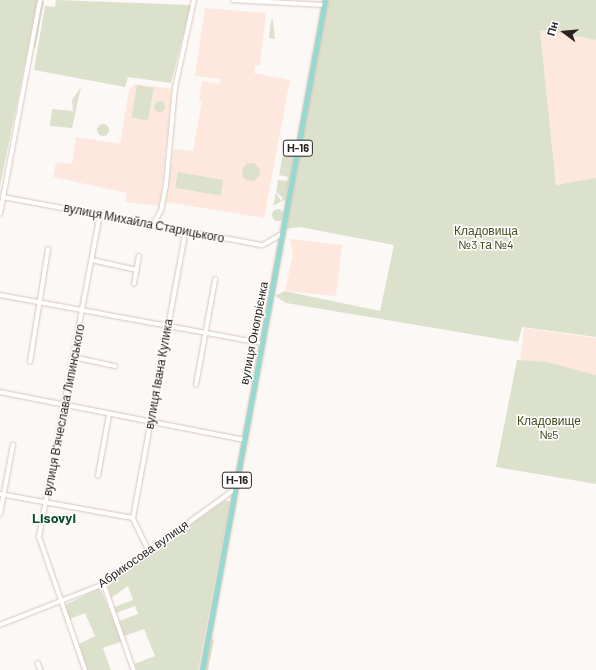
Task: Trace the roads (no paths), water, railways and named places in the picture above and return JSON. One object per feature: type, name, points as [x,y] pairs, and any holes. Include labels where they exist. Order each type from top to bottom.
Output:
[{"type":"main road","name":"вулиця Онопрієнка","points":[[202,670],[325,2]]},
{"type":"street","points":[[0,214],[40,0]]},
{"type":"street","points":[[154,223],[165,192],[175,88],[194,0]]},
{"type":"street","points":[[233,0],[325,2]]},
{"type":"street","name":"вулиця Михайла Старицького","points":[[3,197],[154,223],[263,245],[283,234]]},
{"type":"street","name":"вулиця Вʼячеслава Липинського","points":[[85,670],[39,537],[100,214]]},
{"type":"street","name":"вулиця Івана Кулика","points":[[133,518],[186,230]]},
{"type":"street","points":[[30,362],[48,249]]},
{"type":"street","points":[[134,284],[139,256]]},
{"type":"street","points":[[92,260],[137,270]]},
{"type":"street","points":[[196,385],[204,332],[215,280]]},
{"type":"street","points":[[0,295],[262,343]]},
{"type":"street","points":[[73,357],[115,366]]},
{"type":"street","points":[[0,392],[109,415],[244,440]]},
{"type":"street","points":[[98,476],[109,415]]},
{"type":"street","points":[[0,514],[2,494],[13,445]]},
{"type":"street","name":"Абрикосова вулиця","points":[[0,625],[104,584],[235,490]]},
{"type":"street","points":[[2,494],[133,518],[150,551]]},
{"type":"street","points":[[104,584],[134,670]]},
{"type":"street","points":[[38,663],[41,670]]},
{"type":"district","name":"Lisovyi","points":[[54,518]]},
{"type":"park label","name":"Кладовища №3 та №4","points":[[486,238]]},
{"type":"park label","name":"Кладовище №5","points":[[549,428]]}]
